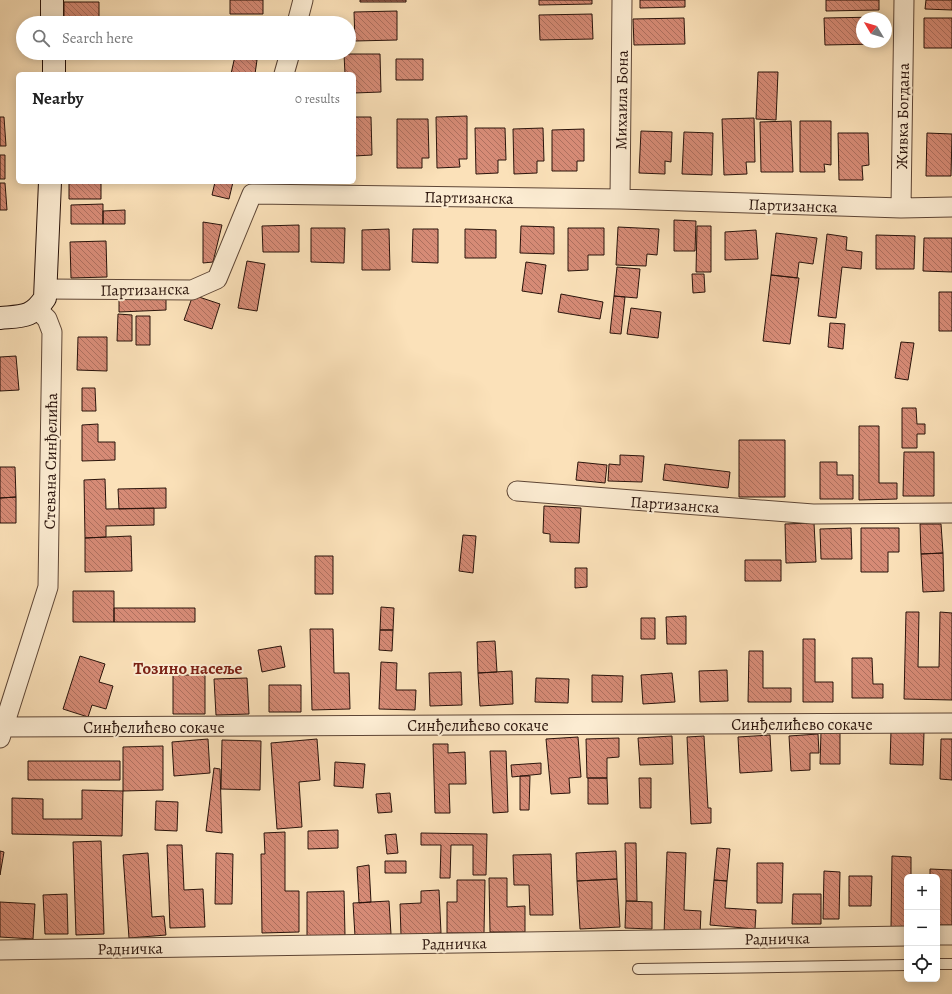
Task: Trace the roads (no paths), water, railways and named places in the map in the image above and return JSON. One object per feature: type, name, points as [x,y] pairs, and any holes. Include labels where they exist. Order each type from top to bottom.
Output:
[{"type":"street","points":[[52,0],[52,16]]},
{"type":"street","points":[[299,16],[303,0]]},
{"type":"street","name":"Михаила Бона","points":[[620,199],[622,0]]},
{"type":"street","name":"Живка Богдана","points":[[901,208],[904,0]]},
{"type":"street","points":[[54,60],[54,72]]},
{"type":"street","points":[[285,72],[288,60]]},
{"type":"street","points":[[0,318],[22,316],[37,309],[45,298],[50,184]]},
{"type":"street","name":"Партизанска","points":[[46,289],[192,290],[217,279],[254,188],[901,208],[952,207]]},
{"type":"street","name":"Стевана Синђелића","points":[[2,733],[48,588],[52,332],[47,319],[37,309]]},
{"type":"street","name":"Партизанска","points":[[517,491],[813,514],[952,513]]},
{"type":"street","name":"Синђелићево сокаче","points":[[2,733],[952,723]]},
{"type":"street","points":[[940,935],[952,935]]},
{"type":"street","name":"Радничка","points":[[0,950],[904,936]]},
{"type":"lane","points":[[940,964],[952,964]]},
{"type":"lane","points":[[638,969],[904,965]]},
{"type":"district","name":"Тозино насеље","points":[[188,668]]}]
